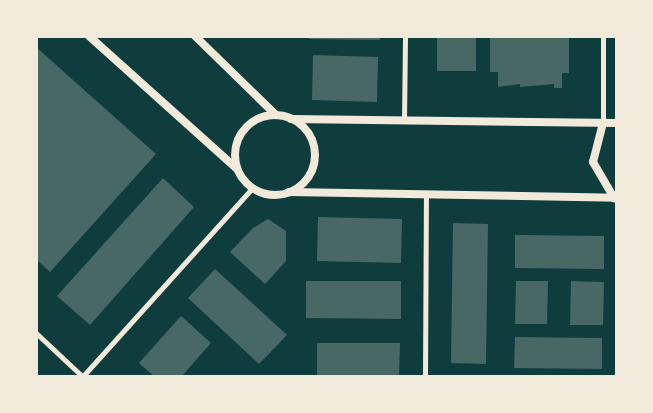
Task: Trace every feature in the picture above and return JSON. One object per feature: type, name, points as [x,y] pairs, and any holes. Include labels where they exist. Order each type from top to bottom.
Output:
[{"type":"street","points":[[89,36],[237,169],[252,188],[276,195],[289,192],[615,198]]},
{"type":"street","points":[[195,36],[276,115]]},
{"type":"street","points":[[404,120],[405,36]]},
{"type":"street","points":[[603,36],[603,123],[593,162],[615,198]]},
{"type":"street","points":[[237,169],[235,156],[242,132],[263,117],[276,115],[291,119],[617,123]]},
{"type":"street","points":[[289,192],[300,186],[314,163],[310,137],[291,119]]},
{"type":"street","points":[[36,334],[83,376],[252,188]]},
{"type":"street","points":[[425,377],[426,194]]},
{"type":"building","points":[[309,36],[380,36],[380,40],[309,39]]},
{"type":"building","points":[[437,36],[476,36],[476,71],[437,71]]},
{"type":"building","points":[[490,36],[569,36],[569,73],[562,73],[562,88],[554,88],[554,84],[520,87],[520,84],[498,87],[498,72],[490,72]]},
{"type":"building","points":[[36,47],[156,154],[50,272],[36,259]]},
{"type":"building","points":[[313,55],[378,57],[377,102],[312,100]]},
{"type":"building","points":[[163,178],[194,207],[90,325],[57,296]]},
{"type":"building","points":[[318,217],[402,219],[401,263],[317,261]]},
{"type":"building","points":[[268,219],[286,231],[286,261],[265,284],[230,252],[253,228]]},
{"type":"building","points":[[453,223],[488,224],[486,364],[451,363]]},
{"type":"building","points":[[515,235],[604,236],[604,269],[515,268]]},
{"type":"building","points":[[215,269],[287,335],[259,364],[188,298]]},
{"type":"building","points":[[306,281],[401,281],[401,319],[306,318]]},
{"type":"building","points":[[516,281],[548,281],[547,324],[515,324]]},
{"type":"building","points":[[571,281],[604,282],[603,325],[570,325]]},
{"type":"building","points":[[181,316],[211,343],[181,377],[155,377],[139,363]]},
{"type":"building","points":[[515,337],[602,338],[602,369],[514,368]]},
{"type":"building","points":[[317,343],[400,343],[399,377],[317,377]]}]
